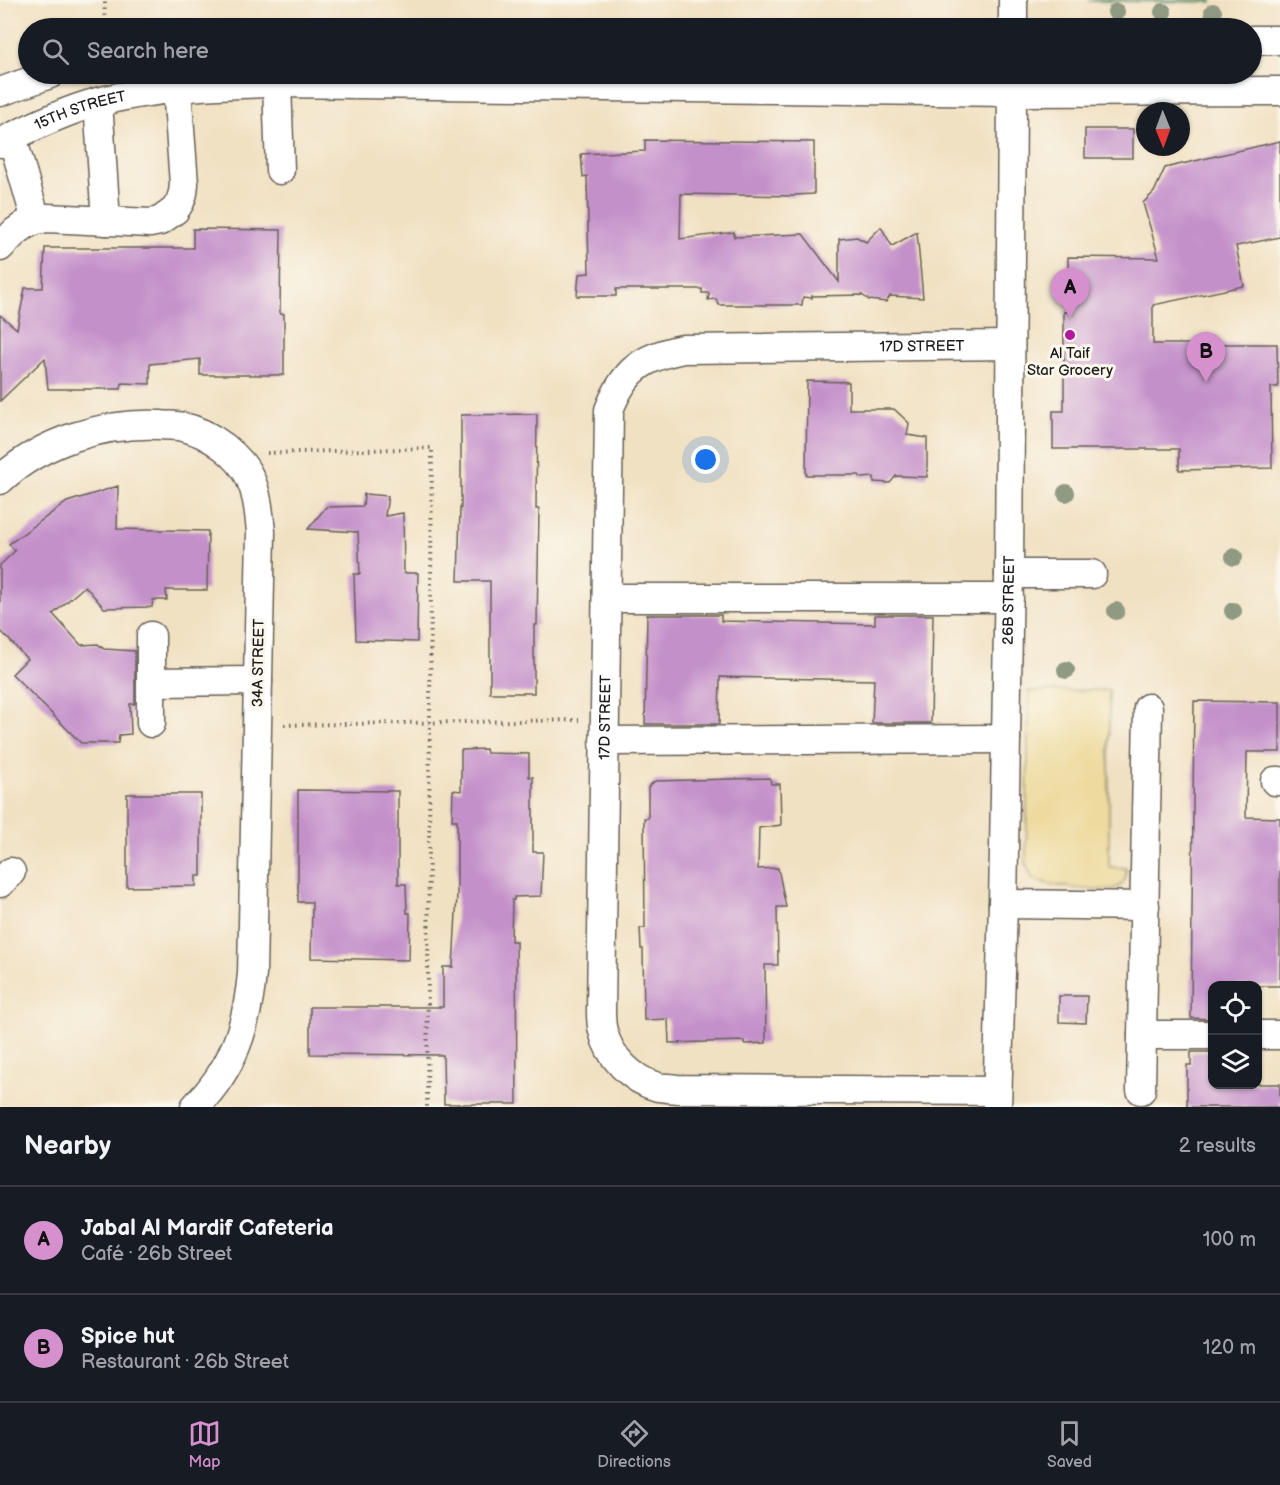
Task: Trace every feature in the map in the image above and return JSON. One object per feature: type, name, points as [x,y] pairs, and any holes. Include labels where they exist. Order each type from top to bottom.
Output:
[{"type":"street","points":[[1013,0],[1013,18]]},
{"type":"street","points":[[1262,40],[1280,40]]},
{"type":"street","points":[[0,92],[22,84]]},
{"type":"street","name":"15TH STREET","points":[[6,140],[40,123],[98,102],[177,88],[244,84]]},
{"type":"street","points":[[277,84],[280,170]]},
{"type":"street","name":"15TH STREET","points":[[668,84],[1012,92],[1280,91]]},
{"type":"street","points":[[0,247],[15,232],[36,220],[58,218],[150,223],[160,221],[175,210],[180,202],[184,184],[177,88]]},
{"type":"street","name":"26B STREET","points":[[997,1099],[1009,586],[1012,92]]},
{"type":"street","points":[[98,102],[106,221]]},
{"type":"street","points":[[6,140],[36,220]]},
{"type":"street","name":"17D STREET","points":[[997,1099],[677,1089],[657,1086],[638,1079],[622,1066],[610,1050],[603,1031],[601,1011],[609,410],[616,390],[628,374],[644,361],[663,353],[682,349],[1010,345]]},
{"type":"street","name":"34A STREET","points":[[4,476],[39,452],[73,437],[110,428],[147,424],[184,427],[210,436],[233,454],[249,477],[258,503],[261,532],[252,974],[243,1028],[233,1054],[219,1078],[195,1107]]},
{"type":"street","points":[[607,598],[1009,586],[1092,574]]},
{"type":"street","points":[[151,636],[151,723]]},
{"type":"street","points":[[151,682],[258,681]]},
{"type":"street","points":[[1141,1090],[1148,708]]},
{"type":"street","points":[[604,730],[1006,739]]},
{"type":"street","points":[[1002,904],[1144,906]]},
{"type":"street","points":[[1142,1035],[1208,1035]]},
{"type":"street","points":[[1262,1035],[1280,1035]]},
{"type":"path","points":[[104,18],[105,0]]},
{"type":"path","points":[[233,454],[432,448],[427,1107]]},
{"type":"path","points":[[257,726],[429,723],[604,730]]},
{"type":"green space","points":[[1087,0],[1212,0],[1212,2],[1090,1]]},
{"type":"sand","points":[[1109,690],[1109,867],[1126,868],[1125,880],[1115,888],[1092,890],[1033,879],[1026,864],[1029,691]]},
{"type":"building","points":[[1085,129],[1133,129],[1133,158],[1085,158]]},
{"type":"building","points":[[645,140],[814,142],[814,194],[794,196],[681,194],[680,239],[734,232],[734,237],[803,234],[839,282],[839,239],[857,237],[866,242],[881,227],[892,246],[917,232],[923,298],[890,296],[886,302],[869,300],[862,295],[812,296],[812,298],[803,297],[802,305],[719,305],[716,299],[708,300],[709,293],[702,293],[702,289],[616,289],[616,296],[577,296],[579,274],[589,273],[587,176],[583,177],[581,154],[645,151]]},
{"type":"building","points":[[1280,141],[1280,237],[1236,246],[1244,286],[1153,305],[1153,344],[1277,344],[1278,387],[1271,387],[1272,468],[1179,470],[1179,449],[1053,449],[1053,411],[1064,411],[1064,312],[1068,312],[1068,257],[1159,258],[1143,203],[1154,192],[1165,168]]},
{"type":"building","points":[[193,229],[281,230],[280,314],[284,314],[284,375],[200,375],[200,359],[150,364],[150,384],[122,383],[121,389],[48,389],[45,358],[0,401],[0,315],[17,329],[25,288],[43,288],[45,248],[193,248]]},
{"type":"building","points":[[807,381],[849,382],[849,409],[894,409],[909,423],[907,435],[927,438],[927,477],[896,476],[890,483],[874,482],[874,477],[861,478],[859,475],[806,475]]},
{"type":"building","points":[[537,414],[536,509],[539,509],[537,625],[534,625],[534,693],[490,693],[490,581],[458,581],[461,415]]},
{"type":"building","points":[[118,486],[117,529],[208,531],[207,590],[166,590],[167,600],[153,600],[152,607],[104,608],[85,586],[53,614],[81,645],[98,644],[104,649],[135,651],[135,704],[130,704],[131,734],[119,735],[118,743],[81,743],[12,674],[27,659],[0,630],[0,565],[15,551],[9,544],[67,502]]},
{"type":"building","points":[[364,494],[388,496],[385,516],[403,513],[404,573],[418,573],[417,642],[356,640],[354,574],[360,574],[358,532],[308,529],[326,507],[363,506]]},
{"type":"building","points":[[647,615],[721,615],[721,621],[875,624],[875,615],[933,615],[931,723],[872,723],[874,680],[720,677],[719,724],[645,724]]},
{"type":"building","points":[[1194,701],[1280,702],[1280,752],[1247,752],[1246,817],[1280,818],[1280,986],[1262,986],[1262,981],[1208,981],[1208,1019],[1191,1018]]},
{"type":"building","points":[[486,749],[487,753],[529,754],[529,777],[533,777],[533,852],[543,852],[541,896],[514,897],[512,900],[511,941],[516,941],[517,1104],[444,1104],[443,1055],[310,1054],[310,1007],[443,1007],[443,967],[453,967],[457,895],[457,820],[452,820],[453,790],[461,791],[461,750]]},
{"type":"building","points":[[770,778],[771,784],[780,784],[781,825],[759,828],[758,869],[778,868],[786,907],[777,907],[778,965],[765,965],[766,1043],[744,1044],[744,1041],[669,1043],[668,1019],[644,1020],[643,949],[641,949],[640,928],[645,928],[644,818],[648,818],[648,787],[655,781]]},
{"type":"building","points":[[298,790],[398,791],[398,884],[406,884],[407,913],[410,913],[409,960],[311,958],[312,902],[298,902]]},
{"type":"building","points":[[127,794],[201,794],[201,876],[196,876],[196,886],[127,887]]},
{"type":"building","points":[[1059,996],[1087,996],[1086,1023],[1059,1022]]},
{"type":"building","points":[[1191,1052],[1208,1052],[1208,1089],[1262,1089],[1262,1084],[1280,1084],[1280,1107],[1187,1107],[1187,1065],[1191,1065]]},
{"type":"place","name":"Jabal Al Mardif Cafeteria","points":[[1070,318]]},
{"type":"place","name":"Al Taif Star Grocery","points":[[1070,335]]},
{"type":"place","name":"Spice hut","points":[[1206,382]]}]
